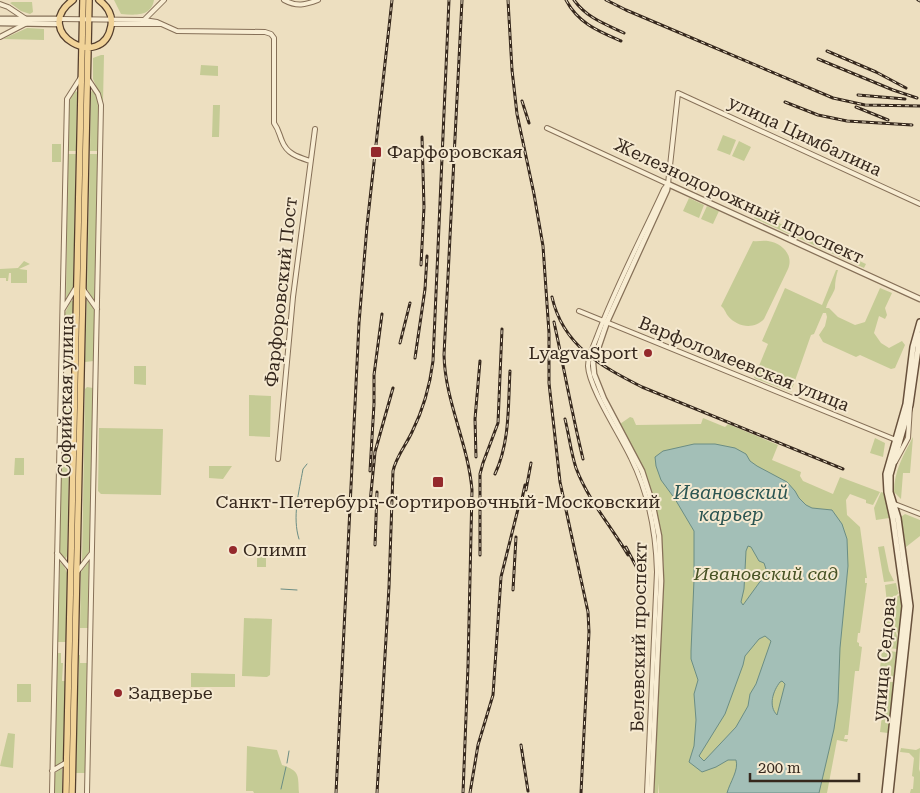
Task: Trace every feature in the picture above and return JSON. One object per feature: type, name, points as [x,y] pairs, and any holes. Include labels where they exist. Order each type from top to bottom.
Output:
[{"type":"main road","points":[[72,0],[64,8],[59,21],[63,35],[68,41],[85,48],[102,42],[110,32],[112,22],[108,10],[99,0]]},
{"type":"main road","name":"Софийская улица","points":[[83,0],[82,19],[85,48]]},
{"type":"main road","name":"Софийская улица","points":[[66,793],[74,571],[84,78],[89,0]]},
{"type":"main road","name":"улица Седова","points":[[885,793],[905,606],[890,489],[892,466],[906,404],[913,347],[920,322]]},
{"type":"main road","name":"улица Седова","points":[[890,793],[910,606],[898,518],[887,492],[886,474],[910,405],[920,335]]},
{"type":"main road","name":"Софийская улица","points":[[72,793],[73,608]]},
{"type":"street","points":[[144,20],[164,0]]},
{"type":"street","points":[[284,0],[300,6],[318,0]]},
{"type":"street","points":[[0,4],[8,7],[27,21]]},
{"type":"street","points":[[154,10],[153,16],[158,23]]},
{"type":"street","points":[[0,19],[59,21],[89,19],[112,22],[158,23]]},
{"type":"street","points":[[112,22],[144,20],[158,23],[177,31],[265,32],[271,34],[274,42],[274,123],[280,131],[282,141],[290,153],[310,161]]},
{"type":"street","points":[[0,23],[27,21]]},
{"type":"street","points":[[0,37],[27,21]]},
{"type":"street","points":[[52,793],[67,99],[84,78],[98,94],[101,105],[87,793]]},
{"type":"street","name":"Белевский проспект","points":[[649,793],[661,581],[660,549],[652,502],[642,471],[604,399],[594,374],[594,359],[605,322],[668,190],[678,93]]},
{"type":"street","name":"улица Цимбалина","points":[[678,93],[920,204]]},
{"type":"street","name":"Железнодорожный проспект","points":[[547,128],[920,299]]},
{"type":"street","name":"Фарфоровский Пост","points":[[278,459],[293,298],[315,129]]},
{"type":"street","points":[[62,310],[80,288],[97,309]]},
{"type":"street","name":"Варфоломеевская улица","points":[[579,311],[898,441]]},
{"type":"street","points":[[892,466],[908,438],[911,416],[910,405]]},
{"type":"street","points":[[891,503],[920,514]]},
{"type":"street","points":[[57,553],[74,571],[92,553]]},
{"type":"street","points":[[52,771],[66,762]]},
{"type":"green space","points":[[114,0],[154,0],[150,10],[142,14],[132,15],[121,14]]},
{"type":"green space","points":[[32,2],[33,12],[30,14],[21,11],[10,3]]},
{"type":"green space","points":[[27,28],[44,29],[44,40],[3,39]]},
{"type":"green space","points":[[104,55],[103,102],[93,79],[93,58]]},
{"type":"green space","points":[[201,65],[218,66],[218,76],[200,75]]},
{"type":"green space","points":[[93,90],[98,98],[99,105],[98,151],[90,151],[91,92]]},
{"type":"green space","points":[[76,91],[76,151],[68,151],[68,110],[72,95]]},
{"type":"green space","points":[[213,105],[220,105],[219,137],[212,137]]},
{"type":"green space","points":[[723,135],[736,140],[730,155],[717,150]]},
{"type":"green space","points":[[739,141],[751,147],[744,161],[732,156]]},
{"type":"green space","points":[[52,144],[61,144],[61,162],[52,162]]},
{"type":"green space","points":[[68,154],[76,154],[73,288],[66,300]]},
{"type":"green space","points":[[90,154],[98,154],[94,301],[87,289]]},
{"type":"green space","points":[[689,198],[704,205],[699,218],[683,211]]},
{"type":"green space","points":[[707,206],[719,211],[713,224],[701,219]]},
{"type":"green space","points":[[757,213],[794,230],[791,235],[754,218]]},
{"type":"green space","points":[[796,232],[866,264],[864,268],[794,236]]},
{"type":"green space","points":[[753,241],[766,241],[778,244],[786,250],[789,264],[764,319],[755,325],[746,326],[732,320],[721,306]]},
{"type":"green space","points":[[24,261],[30,264],[19,269],[27,270],[27,283],[11,283],[11,273],[9,273],[8,281],[6,281],[6,278],[0,278],[0,269],[18,268]]},
{"type":"green space","points":[[836,270],[838,270],[835,288],[826,308],[829,308],[838,317],[855,325],[865,322],[880,288],[892,293],[885,308],[887,315],[885,319],[879,316],[874,333],[881,343],[889,348],[902,341],[905,345],[895,368],[891,369],[860,355],[856,357],[823,342],[819,335],[825,326],[827,317],[826,313],[823,313],[814,334],[811,335],[791,392],[754,378],[768,344],[762,341],[785,288],[822,305]]},
{"type":"green space","points":[[87,298],[95,312],[94,361],[85,362]]},
{"type":"green space","points":[[71,301],[73,301],[72,364],[63,363],[63,354],[67,354],[67,328],[64,327],[64,315]]},
{"type":"green space","points":[[134,366],[146,366],[146,385],[134,384]]},
{"type":"green space","points":[[87,387],[93,388],[90,550],[82,562],[85,389]]},
{"type":"green space","points":[[249,395],[271,396],[270,437],[249,436]]},
{"type":"green space","points":[[62,407],[70,407],[67,556],[65,560],[59,549]]},
{"type":"green space","name":"Ивановский карьер","points":[[630,417],[633,418],[636,425],[701,424],[703,418],[725,427],[728,424],[778,445],[772,460],[801,472],[800,476],[803,481],[833,494],[840,477],[880,492],[873,505],[850,494],[846,500],[847,515],[860,527],[867,578],[865,578],[865,583],[867,583],[857,642],[862,647],[859,671],[855,671],[848,735],[845,735],[844,739],[848,739],[847,742],[837,740],[827,793],[659,793],[659,783],[658,793],[654,793],[664,576],[663,554],[657,514],[652,497],[639,462],[620,424]]},
{"type":"green space","points":[[99,428],[163,429],[161,495],[101,494],[98,491]]},
{"type":"green space","points":[[913,437],[910,473],[903,473],[901,499],[894,492],[894,484],[900,463]]},
{"type":"green space","points":[[875,438],[885,443],[883,457],[870,453]]},
{"type":"green space","points":[[15,458],[24,458],[24,475],[14,475]]},
{"type":"green space","points":[[209,466],[232,466],[223,479],[209,478]]},
{"type":"green space","points":[[881,492],[884,493],[889,518],[876,520],[874,508]]},
{"type":"green space","points":[[905,514],[920,520],[920,536],[906,547],[901,517]]},
{"type":"green space","points":[[884,546],[889,571],[894,581],[884,582],[878,547]]},
{"type":"green space","points":[[257,548],[266,548],[266,567],[257,567]]},
{"type":"green space","points":[[89,561],[88,628],[80,628],[81,572]]},
{"type":"green space","points":[[60,562],[67,573],[66,642],[57,642]]},
{"type":"green space","points":[[896,583],[899,593],[887,603],[885,585]]},
{"type":"green space","points":[[901,594],[902,603],[899,637],[887,604]]},
{"type":"green space","points":[[887,606],[898,639],[897,649],[881,647],[883,618]]},
{"type":"green space","points":[[244,618],[272,619],[270,675],[267,677],[242,676]]},
{"type":"green space","points":[[882,650],[897,652],[894,679],[879,678]]},
{"type":"green space","points":[[57,653],[61,653],[61,663],[63,663],[62,681],[65,681],[63,759],[55,767]]},
{"type":"green space","points":[[79,655],[80,663],[87,663],[85,773],[76,773]]},
{"type":"green space","points":[[191,673],[235,674],[235,687],[191,687]]},
{"type":"green space","points":[[886,682],[894,682],[888,733],[880,732]]},
{"type":"green space","points":[[17,684],[31,684],[31,702],[17,702]]},
{"type":"green space","points":[[8,733],[15,734],[13,768],[0,766]]},
{"type":"green space","points":[[247,746],[277,750],[282,765],[292,769],[297,774],[299,793],[254,793],[253,791],[246,791]]},
{"type":"green space","points":[[901,748],[916,750],[920,748],[920,793],[910,793],[911,789],[913,789],[914,758],[909,753],[900,752]]},
{"type":"green space","points":[[62,768],[62,793],[54,793],[55,773]]},
{"type":"water","name":"Ивановский карьер","points":[[694,444],[715,444],[735,448],[746,454],[750,461],[757,466],[787,482],[806,505],[812,508],[832,510],[842,524],[847,539],[848,566],[840,648],[838,702],[834,729],[819,793],[727,793],[735,772],[736,760],[728,760],[702,772],[689,762],[694,746],[696,720],[694,694],[698,680],[691,659],[694,531],[661,480],[655,457],[663,451]],"holes":[[[748,546],[751,547],[759,561],[764,563],[767,572],[743,605],[741,602]],[[765,636],[771,641],[756,684],[750,694],[748,706],[736,727],[704,761],[699,756],[725,714],[745,656],[759,639]],[[782,681],[785,684],[777,715],[774,711],[772,698]]]},
{"type":"waterway","points":[[299,539],[296,522],[297,504],[303,469],[307,464]]},
{"type":"waterway","points":[[281,589],[297,590]]},
{"type":"waterway","points":[[287,763],[289,751]]},
{"type":"waterway","points":[[281,789],[286,767]]},
{"type":"railway","points":[[336,793],[359,323],[367,226],[392,0]]},
{"type":"railway","points":[[377,793],[389,587],[393,471],[396,461],[420,415],[433,361],[449,0]]},
{"type":"railway","points":[[462,0],[444,355],[448,389],[466,456],[472,490],[463,793]]},
{"type":"railway","points":[[508,0],[512,70],[517,114],[543,246],[549,333],[549,383],[560,482],[588,612],[589,632],[581,793]]},
{"type":"railway","points":[[566,0],[576,15],[589,25],[621,41]]},
{"type":"railway","points":[[574,0],[591,16],[624,33]]},
{"type":"railway","points":[[606,0],[833,98],[865,105],[920,106]]},
{"type":"railway","points":[[827,51],[876,72],[906,88]]},
{"type":"railway","points":[[818,59],[917,98]]},
{"type":"railway","points":[[858,95],[905,99]]},
{"type":"railway","points":[[522,101],[529,123]]},
{"type":"railway","points":[[785,102],[818,115],[847,121],[912,125]]},
{"type":"railway","points":[[856,107],[888,120]]},
{"type":"railway","points":[[421,265],[424,207],[422,137]]},
{"type":"railway","points":[[415,358],[425,289],[427,256]]},
{"type":"railway","points":[[552,297],[557,314],[574,341],[598,362],[612,371],[642,387],[843,469]]},
{"type":"railway","points":[[400,343],[410,303]]},
{"type":"railway","points":[[370,471],[374,375],[382,314]]},
{"type":"railway","points":[[554,322],[583,459]]},
{"type":"railway","points":[[480,555],[480,474],[498,423],[502,329]]},
{"type":"railway","points":[[476,457],[475,419],[480,361]]},
{"type":"railway","points":[[495,474],[506,437],[510,371]]},
{"type":"railway","points":[[370,503],[375,452],[393,388]]},
{"type":"railway","points":[[565,419],[574,462],[581,480],[593,502],[628,555]]},
{"type":"railway","points":[[526,490],[531,463]]},
{"type":"railway","points":[[520,508],[525,485]]},
{"type":"railway","points":[[375,545],[377,492]]},
{"type":"railway","points":[[470,793],[478,745],[493,695],[501,577],[520,501]]},
{"type":"railway","points":[[513,590],[516,537]]},
{"type":"railway","points":[[626,547],[640,574]]},
{"type":"railway","points":[[521,745],[528,791]]},
{"type":"place","name":"Фарфоровская","points":[[376,152]]},
{"type":"place","name":"LyagvaSport","points":[[648,353]]},
{"type":"place","name":"Санкт-Петербург-Сортировочный-Московский","points":[[438,482]]},
{"type":"place","name":"Олимп","points":[[233,550]]},
{"type":"place","name":"Задверье","points":[[118,693]]},
{"type":"park label","name":"Ивановский сад","points":[[766,574]]}]
